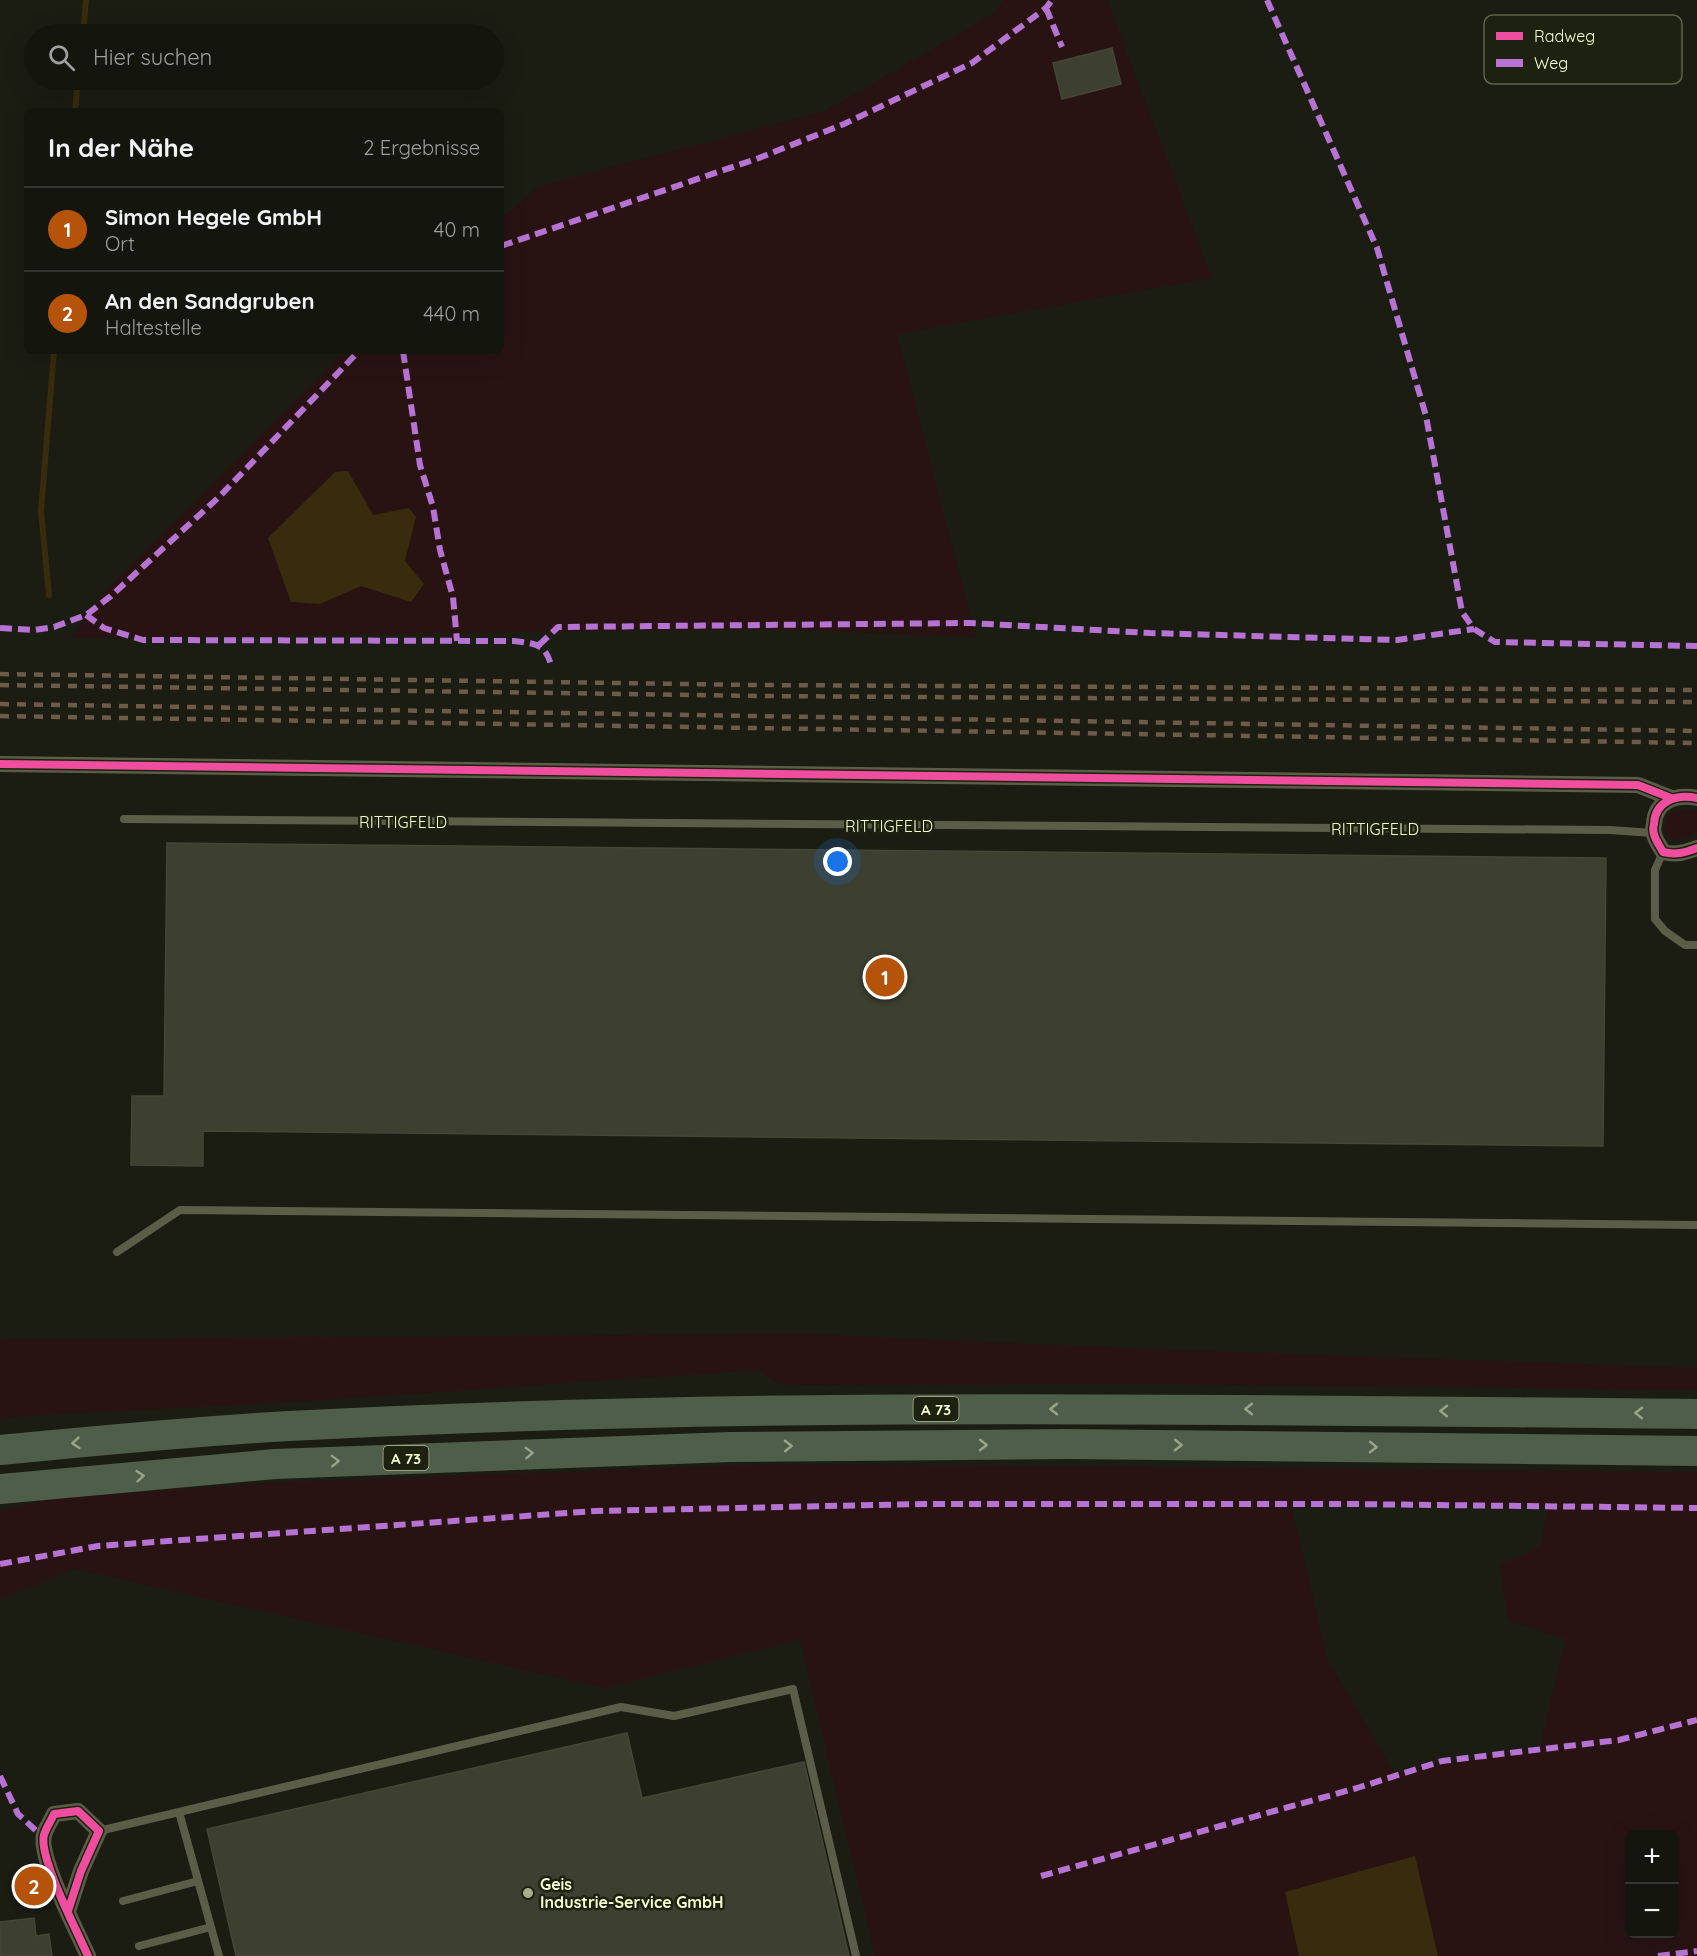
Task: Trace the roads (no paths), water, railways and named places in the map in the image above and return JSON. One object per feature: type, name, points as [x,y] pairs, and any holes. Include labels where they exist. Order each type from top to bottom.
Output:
[{"type":"highway","name":"A 73","points":[[0,1450],[286,1426],[520,1416],[846,1408],[1292,1409],[1697,1414]]},
{"type":"highway","name":"A 73","points":[[0,1489],[275,1464],[730,1447],[1066,1444],[1697,1450]]},
{"type":"highway","points":[[0,1507],[82,1481]]},
{"type":"street","points":[[0,764],[1638,785],[1671,798],[1690,796],[1697,798]]},
{"type":"street","points":[[1671,798],[1660,807],[1654,818],[1653,833],[1663,852],[1684,854],[1697,848]]},
{"type":"street","points":[[68,1911],[81,1871],[99,1830],[78,1811],[54,1814],[43,1837],[46,1860],[68,1911],[88,1956]]},
{"type":"lane","name":"RITTIGFELD","points":[[124,819],[1610,830],[1653,833]]},
{"type":"lane","points":[[1663,852],[1655,870],[1655,919],[1665,931],[1685,945],[1697,945]]},
{"type":"lane","points":[[117,1252],[180,1210],[1697,1225]]},
{"type":"lane","points":[[99,1830],[621,1707],[674,1716],[793,1689],[856,1956]]},
{"type":"lane","points":[[179,1812],[219,1956]]},
{"type":"lane","points":[[123,1900],[198,1881]]},
{"type":"lane","points":[[139,1946],[211,1927]]},
{"type":"waterway","points":[[84,24],[86,0]]},
{"type":"waterway","points":[[75,108],[77,90]]},
{"type":"waterway","points":[[49,595],[41,511],[54,354]]},
{"type":"railway","points":[[0,674],[756,685],[1697,690]]},
{"type":"railway","points":[[0,685],[762,696],[1697,702]]},
{"type":"railway","points":[[0,704],[1697,731]]},
{"type":"railway","points":[[0,716],[1697,743]]},
{"type":"place","name":"Simon Hegele GmbH","points":[[885,977]]},
{"type":"place","name":"An den Sandgruben","points":[[34,1886]]},
{"type":"place","name":"Geis Industrie-Service GmbH","points":[[528,1893]]}]
